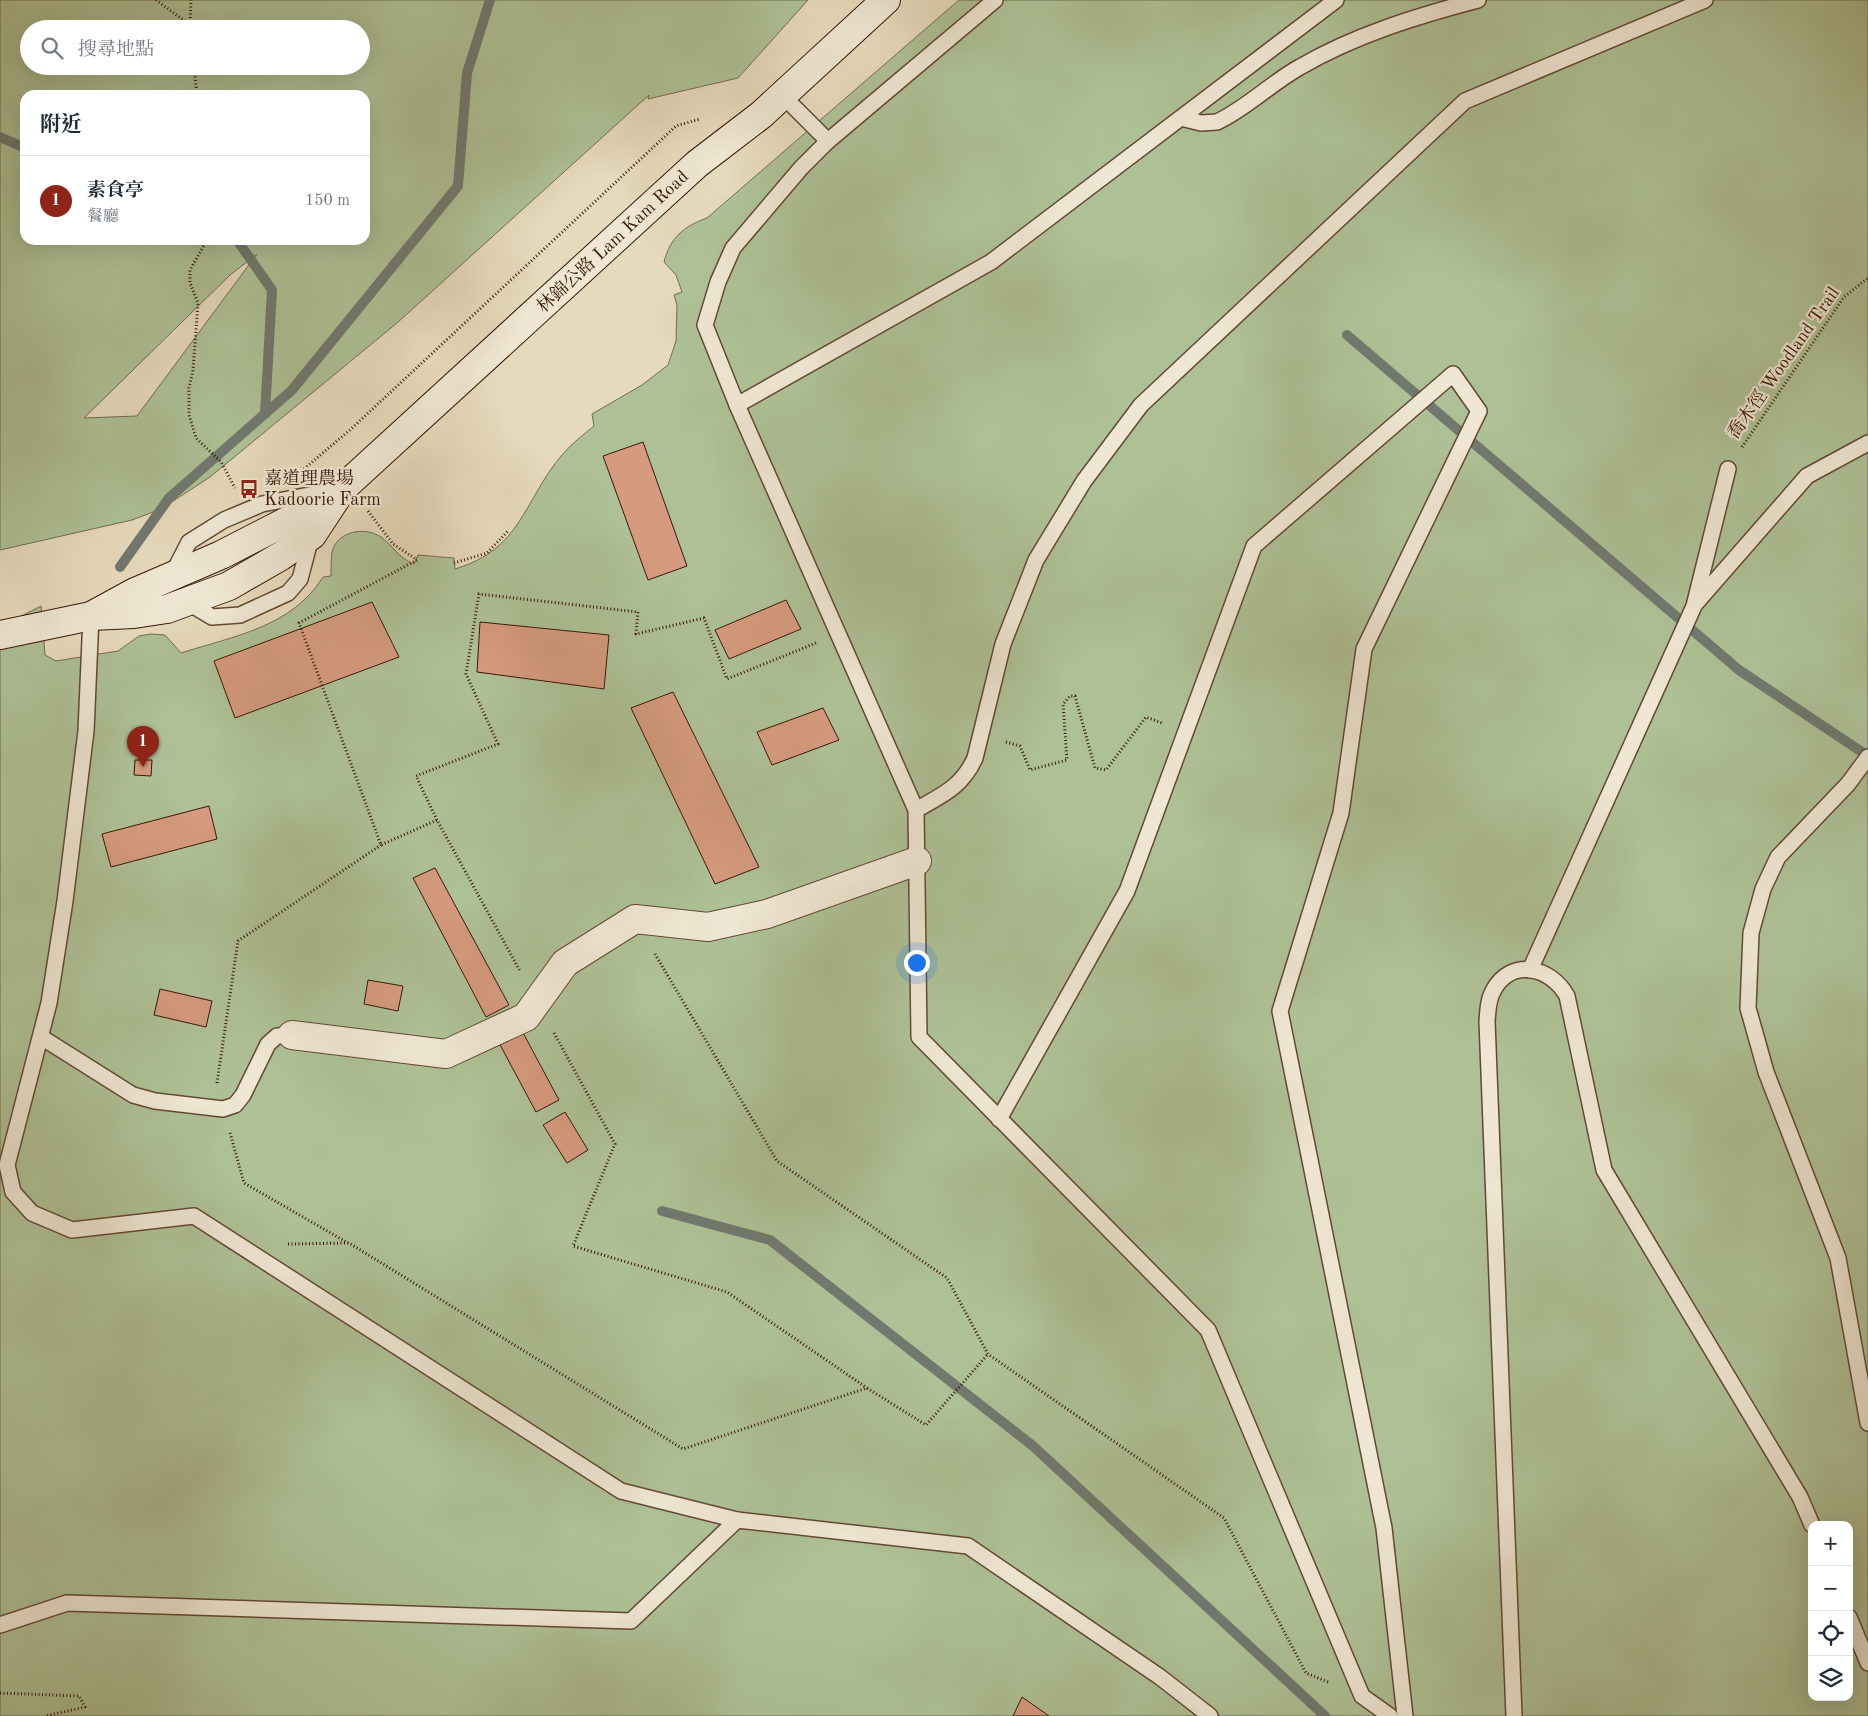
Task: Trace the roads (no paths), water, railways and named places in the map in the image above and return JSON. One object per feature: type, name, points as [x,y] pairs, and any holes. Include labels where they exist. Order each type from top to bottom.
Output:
[{"type":"main road","name":"林錦公路 Lam Kam Road","points":[[91,616],[172,575],[220,555],[332,498],[697,164],[761,115],[886,0]]},
{"type":"main road","name":"林錦公路 Lam Kam Road","points":[[0,635],[91,616],[134,614],[167,609],[229,586],[281,556],[312,535],[343,488]]},
{"type":"main road","points":[[292,1034],[446,1054],[526,1017],[565,963],[635,919],[708,927],[767,914],[917,861]]},
{"type":"lane","points":[[995,0],[828,141],[801,168],[733,248],[718,282],[705,325],[737,405],[916,810],[919,1038],[1208,1330],[1362,1696],[1390,1716]]},
{"type":"lane","points":[[737,405],[991,262],[1336,0]]},
{"type":"lane","points":[[1181,118],[1201,123],[1217,122],[1299,67],[1341,46],[1427,13],[1478,0]]},
{"type":"lane","points":[[916,810],[954,788],[968,773],[975,758],[1002,644],[1036,560],[1084,481],[1142,405],[1465,101],[1705,0]]},
{"type":"lane","points":[[782,96],[828,141]]},
{"type":"lane","points":[[999,1119],[1127,891],[1254,546],[1453,374],[1479,411],[1364,649],[1341,813],[1280,1011],[1384,1528],[1405,1716]]},
{"type":"lane","points":[[1694,606],[1807,476],[1868,443]]},
{"type":"lane","points":[[1530,970],[1694,606],[1728,469]]},
{"type":"lane","points":[[91,616],[86,731],[66,901],[49,1003],[7,1165],[13,1192],[32,1213],[72,1230],[194,1216],[621,1491],[737,1520],[968,1546],[1160,1677],[1210,1716]]},
{"type":"lane","points":[[1868,757],[1848,784],[1778,857],[1763,889],[1751,933],[1748,1008],[1766,1072],[1838,1258],[1868,1423]]},
{"type":"lane","points":[[1514,1716],[1487,1021],[1489,999],[1500,981],[1509,974],[1530,970],[1542,971],[1561,985],[1567,996],[1604,1170],[1800,1497],[1810,1521]]},
{"type":"lane","points":[[41,1037],[133,1095],[218,1109],[235,1105],[243,1095],[268,1044],[277,1036],[292,1034]]},
{"type":"lane","points":[[0,1625],[66,1603],[631,1621],[737,1520]]},
{"type":"lane","points":[[1853,1627],[1868,1663]]},
{"type":"waterway","points":[[120,567],[169,498],[292,390],[458,186],[467,73],[490,0]]},
{"type":"waterway","points":[[0,137],[20,146]]},
{"type":"waterway","points":[[240,245],[272,290],[265,414]]},
{"type":"waterway","points":[[1347,335],[1739,670],[1868,756]]},
{"type":"waterway","points":[[662,1211],[770,1240],[1033,1446],[1325,1716]]},
{"type":"place","name":"嘉道理農場 Kadoorie Farm","points":[[249,489]]},
{"type":"place","name":"素食亭","points":[[143,767]]}]
